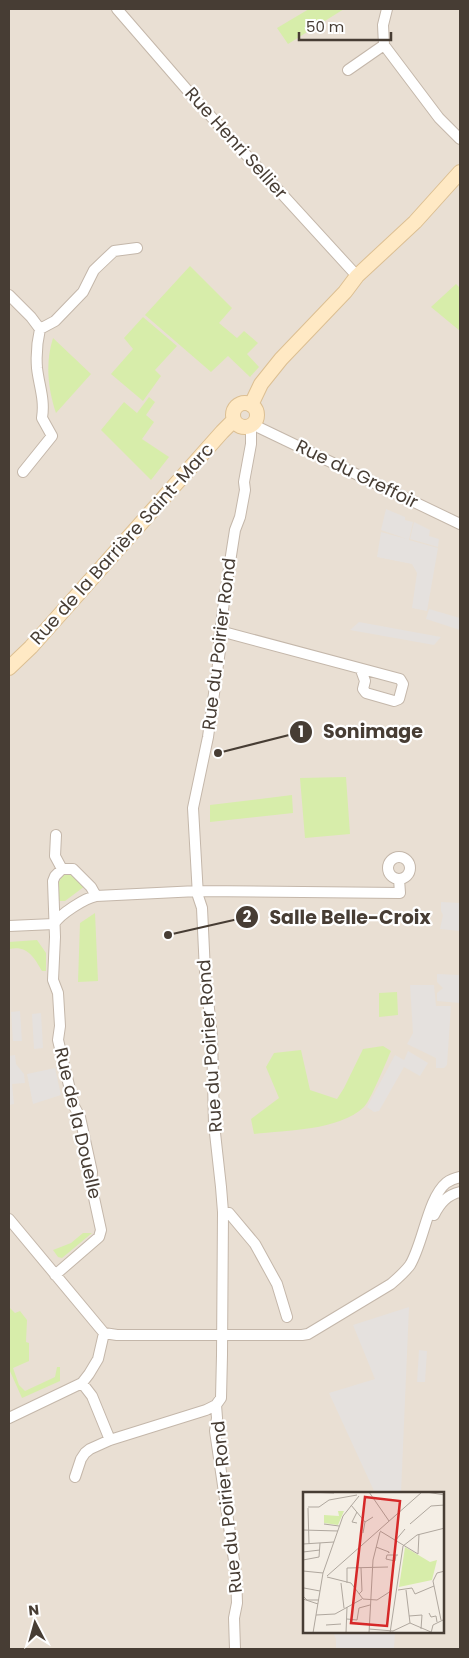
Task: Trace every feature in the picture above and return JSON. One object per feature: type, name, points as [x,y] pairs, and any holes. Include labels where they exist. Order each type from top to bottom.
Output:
[{"type":"main road","points":[[251,405],[261,384],[281,359],[345,292],[357,276],[415,222],[460,172]]},
{"type":"main road","points":[[244,403],[251,405],[257,413],[252,425],[242,427],[234,420],[233,413],[237,406],[244,403]]},
{"type":"main road","name":"Rue de la Barrière Saint-Marc","points":[[9,668],[31,647],[234,420]]},
{"type":"street","name":"Rue Henri Sellier","points":[[117,9],[357,276]]},
{"type":"street","points":[[387,9],[383,24],[384,45],[439,118],[460,139]]},
{"type":"street","points":[[348,70],[384,45]]},
{"type":"street","points":[[40,329],[55,321],[78,298],[94,270],[114,251],[137,248]]},
{"type":"street","points":[[9,295],[40,329],[37,344],[37,368],[44,405],[42,418],[52,436],[23,472]]},
{"type":"street","name":"Rue du Greffoir","points":[[252,425],[460,524]]},
{"type":"street","name":"Rue du Poirier Rond","points":[[235,1649],[236,1574],[216,1449],[216,1405],[221,1398],[223,1334],[223,1212],[214,1124],[212,1036],[205,972],[202,908],[198,891],[193,808],[208,737],[220,650],[220,631],[235,530],[240,517],[252,425]]},
{"type":"street","points":[[251,444],[260,436],[272,434]]},
{"type":"street","points":[[220,631],[353,666],[361,670]]},
{"type":"street","points":[[56,835],[55,856],[62,869]]},
{"type":"street","points":[[54,924],[53,884],[55,876],[62,869],[70,868],[77,871],[96,896]]},
{"type":"street","points":[[9,926],[54,924],[59,918],[89,898],[96,896],[198,891],[400,893],[399,879]]},
{"type":"street","name":"Rue de la Douelle","points":[[54,924],[53,980],[58,993],[60,1026],[58,1040],[74,1106],[80,1116],[92,1172],[91,1184],[101,1230],[99,1237],[55,1275]]},
{"type":"street","points":[[9,1219],[104,1333],[114,1335],[223,1334],[296,1336],[308,1334],[391,1284],[407,1269],[441,1189],[446,1183],[460,1177]]},
{"type":"street","points":[[416,1249],[439,1206],[447,1198],[460,1192]]},
{"type":"street","points":[[223,1212],[229,1212],[255,1244],[278,1284],[287,1317]]},
{"type":"street","points":[[9,1418],[82,1383],[98,1360],[104,1333]]},
{"type":"street","points":[[82,1383],[92,1396],[110,1440]]},
{"type":"street","points":[[75,1477],[85,1452],[110,1440],[206,1410],[216,1405]]},
{"type":"shaded area","points":[[9,9],[460,9],[460,1649],[9,1649]]},
{"type":"shaded area","points":[[386,509],[405,517],[405,520],[413,522],[409,540],[438,548],[427,611],[412,608],[417,573],[412,564],[377,557],[381,532],[407,539],[381,530]]},
{"type":"shaded area","points":[[414,522],[430,530],[429,536],[439,539],[438,547],[410,539]]},
{"type":"shaded area","points":[[429,609],[460,618],[460,630],[426,619]]},
{"type":"shaded area","points":[[359,622],[441,637],[434,645],[350,630]]},
{"type":"shaded area","points":[[441,902],[460,903],[460,931],[440,929],[443,915]]},
{"type":"shaded area","points":[[437,974],[460,975],[460,1003],[437,1001],[437,993],[443,988],[437,982]]},
{"type":"shaded area","points":[[410,985],[434,985],[436,1006],[451,1006],[447,1065],[444,1068],[436,1068],[436,1058],[407,1044],[413,1033]]},
{"type":"shaded area","points":[[20,1011],[22,1041],[13,1041],[11,1012]]},
{"type":"shaded area","points":[[41,1013],[43,1048],[34,1049],[32,1014]]},
{"type":"shaded area","points":[[408,1051],[428,1063],[420,1076],[404,1067],[379,1111],[374,1112],[367,1107],[395,1055],[404,1060]]},
{"type":"shaded area","points":[[15,1055],[16,1064],[24,1074],[25,1083],[12,1084],[14,1104],[9,1105],[9,1056]]},
{"type":"shaded area","points":[[55,1068],[61,1095],[33,1104],[27,1074]]},
{"type":"shaded area","points":[[409,1307],[401,1492],[375,1492],[329,1393],[375,1379],[353,1325]]},
{"type":"shaded area","points":[[419,1350],[427,1351],[425,1382],[417,1382]]},
{"type":"shaded area","points":[[333,1633],[395,1633],[394,1649],[336,1649],[336,1639]]},
{"type":"green space","points":[[309,9],[344,9],[288,44],[277,28]]},
{"type":"green space","points":[[190,266],[232,308],[219,323],[237,338],[244,331],[258,343],[247,354],[259,367],[250,377],[228,356],[211,372],[145,315]]},
{"type":"green space","points":[[456,284],[460,288],[460,331],[431,307]]},
{"type":"green space","points":[[143,317],[177,346],[155,370],[161,376],[143,401],[111,374],[133,349],[124,338]]},
{"type":"green space","points":[[53,338],[91,374],[56,413],[48,376]]},
{"type":"green space","points":[[149,397],[155,402],[146,415],[154,422],[142,439],[169,457],[151,480],[101,430],[124,402],[137,413]]},
{"type":"green space","points":[[346,777],[350,834],[305,838],[300,778]]},
{"type":"green space","points":[[292,795],[293,813],[210,822],[210,805]]},
{"type":"green space","points":[[69,873],[85,886],[65,901],[57,901],[60,880]]},
{"type":"green space","points":[[95,913],[98,981],[78,982],[80,923]]},
{"type":"green space","points":[[37,940],[46,953],[46,971],[42,971],[29,953],[21,949],[9,949],[9,942]]},
{"type":"green space","points":[[397,992],[398,1015],[379,1017],[379,993]]},
{"type":"green space","points":[[383,1046],[391,1051],[382,1072],[367,1103],[353,1115],[340,1121],[312,1128],[254,1134],[251,1119],[279,1098],[266,1067],[274,1053],[301,1050],[310,1090],[337,1099],[363,1049]]},
{"type":"green space","points":[[83,1233],[92,1233],[62,1258],[58,1257],[53,1250],[71,1243]]},
{"type":"green space","points":[[9,1307],[15,1313],[20,1311],[27,1320],[26,1342],[29,1343],[29,1361],[13,1368],[19,1385],[25,1391],[55,1377],[57,1367],[60,1367],[60,1381],[22,1398],[9,1369]]},
{"type":"place","name":"Sonimage","points":[[218,753]]},
{"type":"place","name":"Salle Belle-Croix","points":[[168,935]]}]
